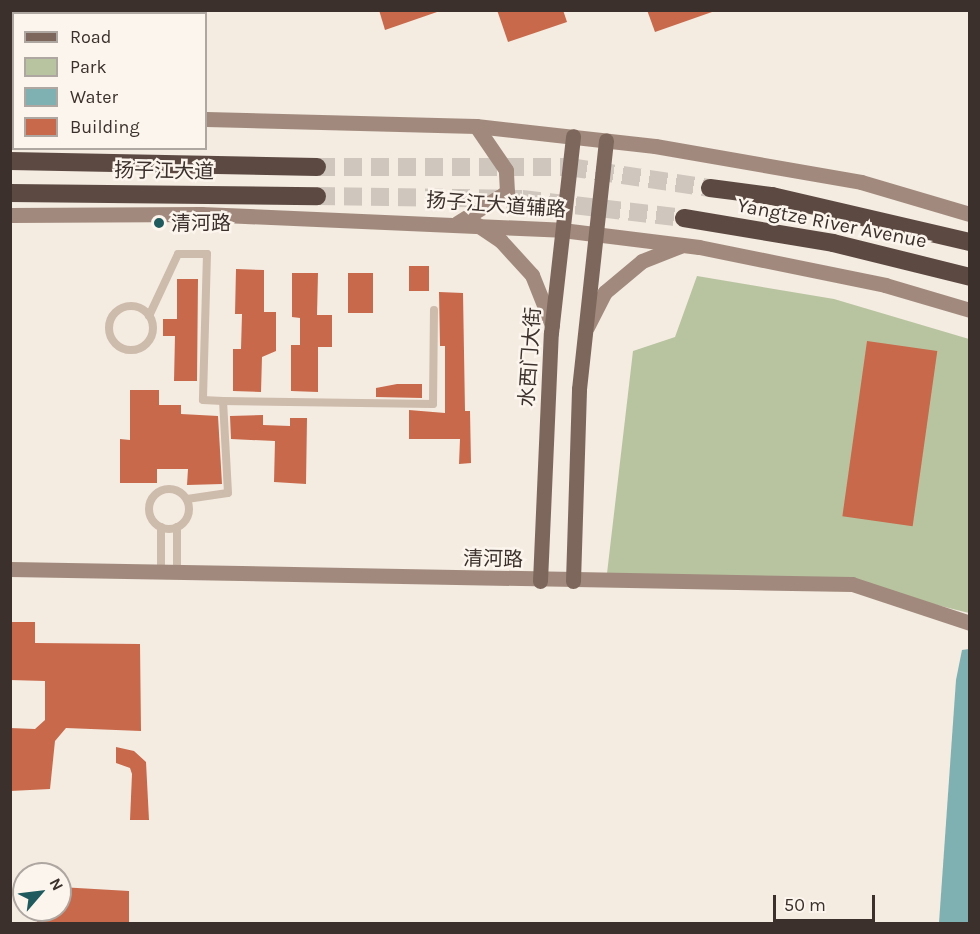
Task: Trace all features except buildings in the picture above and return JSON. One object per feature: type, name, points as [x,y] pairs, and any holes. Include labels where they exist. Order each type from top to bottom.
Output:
[{"type":"highway","name":"扬子江大道","points":[[10,161],[317,167]]},
{"type":"highway","name":"Yangtze River Avenue","points":[[710,188],[772,196],[969,242]]},
{"type":"highway","name":"扬子江大道","points":[[10,193],[317,196]]},
{"type":"highway","name":"Yangtze River Avenue","points":[[684,218],[833,243],[969,277]]},
{"type":"main road","points":[[207,119],[476,126],[606,140],[861,183],[969,214]]},
{"type":"main road","points":[[458,223],[507,192],[506,170],[476,126]]},
{"type":"main road","name":"水西门大街","points":[[540,581],[552,325],[573,136]]},
{"type":"main road","points":[[573,581],[579,389],[606,140]]},
{"type":"main road","name":"扬子江大道辅路","points":[[10,215],[201,214],[458,223],[562,230],[684,245],[885,285],[969,310]]},
{"type":"main road","points":[[476,224],[501,241],[532,275],[552,325]]},
{"type":"main road","points":[[585,330],[605,292],[642,261],[684,245]]},
{"type":"main road","name":"清河路","points":[[10,569],[540,581],[852,584],[969,623]]},
{"type":"lane","points":[[149,316],[132,306],[119,310],[109,328],[113,341],[133,350],[147,344],[153,330],[149,316],[178,254],[207,254],[203,400],[434,404],[435,310]]},
{"type":"lane","points":[[177,527],[161,526],[152,517],[153,498],[170,489],[187,499],[228,493],[223,401]]},
{"type":"lane","points":[[177,571],[177,527],[189,512],[187,499]]},
{"type":"lane","points":[[160,571],[161,526]]},
{"type":"green space","points":[[697,276],[834,299],[969,339],[969,613],[852,584],[606,582],[633,351],[675,337]]},
{"type":"water","points":[[969,649],[969,923],[939,923],[956,680],[962,650]]},
{"type":"tunnel","points":[[317,167],[569,167],[710,188]]},
{"type":"tunnel","points":[[317,196],[522,199],[684,218]]},
{"type":"place","name":"清河路","points":[[159,223]]}]
